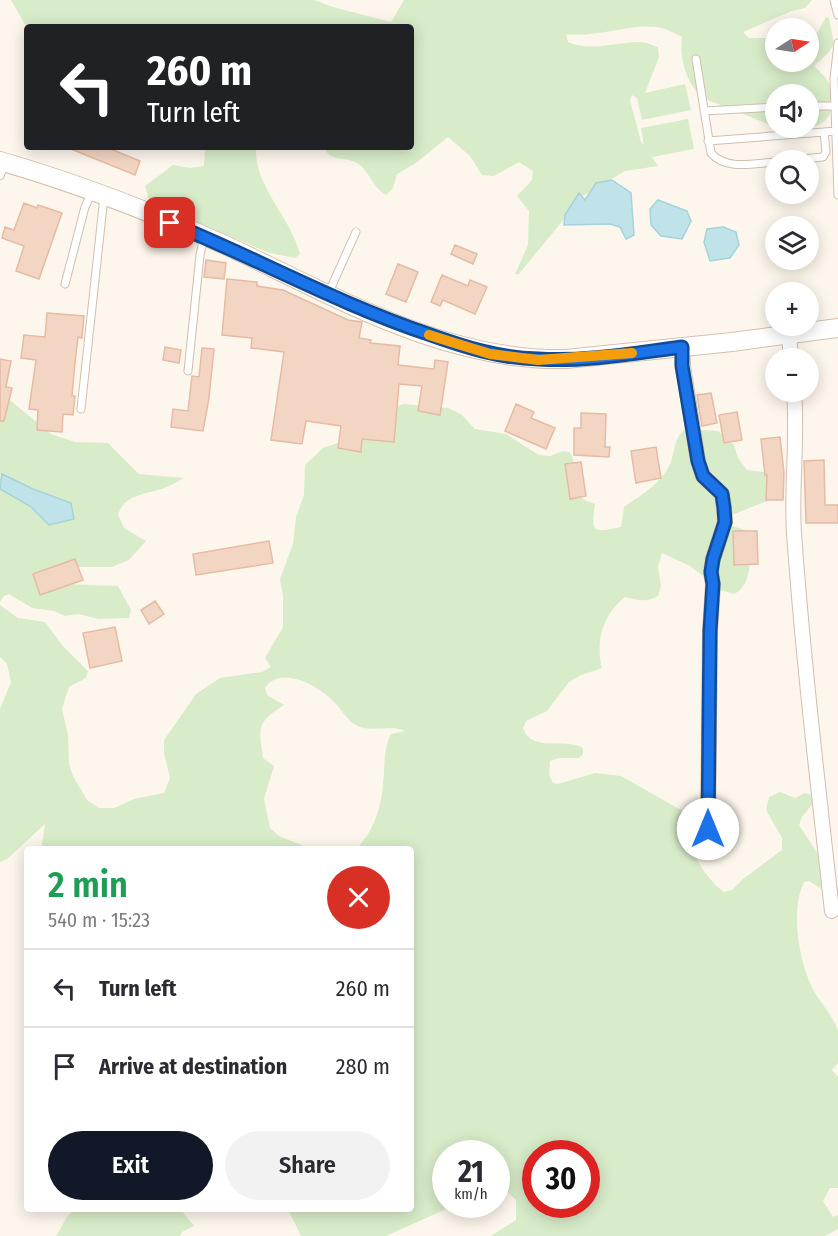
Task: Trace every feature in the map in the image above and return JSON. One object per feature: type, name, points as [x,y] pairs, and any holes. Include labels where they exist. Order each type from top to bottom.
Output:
[{"type":"street","points":[[2,167],[98,194],[204,237],[328,295],[396,323],[498,355],[538,360],[566,359],[780,336]]},
{"type":"street","points":[[819,331],[838,328]]},
{"type":"street","points":[[682,347],[682,366],[698,461],[703,476],[722,494],[725,522],[711,572],[713,584],[710,631],[708,829]]},
{"type":"street","points":[[795,402],[794,534],[832,911]]},
{"type":"lane","points":[[834,0],[838,15]]},
{"type":"lane","points":[[838,42],[834,79],[838,195]]},
{"type":"lane","points":[[696,59],[711,153],[721,162],[730,165],[765,163]]},
{"type":"lane","points":[[819,106],[835,106]]},
{"type":"lane","points":[[704,111],[765,108]]},
{"type":"lane","points":[[708,141],[836,131]]},
{"type":"lane","points":[[819,157],[823,157],[826,153],[824,132]]},
{"type":"lane","points":[[65,284],[85,207],[98,194]]},
{"type":"lane","points":[[81,409],[98,194]]},
{"type":"lane","points":[[328,295],[356,232]]},
{"type":"lane","points":[[188,371],[200,255],[204,237]]},
{"type":"green space","points":[[11,0],[314,0],[391,22],[404,0],[812,0],[805,8],[776,18],[765,18],[765,23],[743,32],[749,38],[765,38],[765,72],[819,71],[828,82],[831,91],[831,112],[827,119],[819,125],[819,84],[765,84],[765,123],[703,98],[692,86],[685,70],[682,37],[665,29],[642,27],[591,34],[566,34],[568,42],[577,45],[604,46],[640,42],[658,47],[659,57],[645,93],[685,84],[691,110],[642,120],[637,98],[632,95],[630,100],[641,142],[644,145],[641,128],[688,119],[694,149],[652,157],[658,166],[625,171],[583,196],[518,275],[515,274],[528,245],[529,211],[517,196],[532,180],[533,171],[519,162],[494,176],[482,175],[470,156],[448,137],[416,163],[397,174],[393,188],[386,195],[357,163],[334,157],[326,150],[414,150],[414,24],[25,24]]},
{"type":"green space","points":[[826,17],[829,18],[834,44],[819,61],[819,29]]},
{"type":"green space","points":[[205,150],[256,150],[261,175],[289,227],[300,254],[295,258],[270,253],[209,228],[177,223],[149,200],[145,186],[173,165],[190,168],[204,166]]},
{"type":"green space","points":[[0,392],[51,434],[75,442],[108,443],[139,474],[184,478],[164,488],[133,498],[122,507],[118,515],[124,528],[146,541],[129,560],[112,567],[70,567],[65,584],[118,586],[131,610],[129,618],[99,619],[78,614],[65,616],[54,611],[32,608],[9,594],[4,596],[0,602]]},
{"type":"green space","points":[[404,404],[448,408],[461,414],[475,429],[506,434],[539,455],[550,456],[563,451],[570,452],[574,469],[573,488],[583,499],[595,504],[593,521],[596,529],[599,530],[621,527],[624,507],[650,488],[666,471],[678,438],[685,429],[718,431],[734,445],[738,458],[747,470],[765,472],[775,479],[776,489],[770,500],[729,516],[732,526],[749,531],[752,535],[748,577],[740,590],[734,594],[721,590],[690,566],[662,553],[658,567],[661,586],[658,596],[646,600],[625,597],[606,620],[600,638],[602,668],[569,682],[547,711],[526,721],[523,728],[527,736],[533,740],[576,745],[583,748],[583,754],[579,758],[559,758],[550,761],[549,775],[553,783],[558,784],[595,773],[621,776],[688,814],[691,824],[691,842],[699,863],[724,892],[732,890],[782,850],[782,838],[766,810],[769,797],[780,792],[795,798],[805,793],[815,796],[815,801],[802,817],[799,825],[818,854],[825,881],[821,889],[809,881],[804,882],[800,894],[797,922],[804,967],[838,1031],[838,1063],[832,1070],[838,1077],[838,1188],[830,1188],[823,1201],[833,1217],[838,1215],[838,1229],[825,1236],[491,1236],[516,1220],[516,1200],[510,1194],[510,1140],[432,1140],[432,1215],[386,1236],[301,1236],[289,1212],[414,1212],[414,846],[359,846],[371,828],[378,811],[388,740],[391,734],[405,731],[393,728],[360,727],[351,722],[328,697],[301,680],[281,678],[272,681],[265,688],[267,695],[284,705],[264,722],[261,739],[263,758],[274,766],[264,799],[270,828],[279,836],[304,846],[43,846],[45,824],[7,859],[0,862],[0,709],[11,682],[7,664],[0,657],[0,605],[18,618],[45,622],[62,645],[88,671],[86,678],[69,687],[62,709],[68,735],[69,764],[87,800],[99,808],[114,808],[134,799],[164,793],[170,778],[164,753],[164,740],[196,694],[220,678],[262,672],[271,667],[265,658],[283,627],[283,596],[280,579],[293,544],[296,517],[304,495],[305,465],[323,448],[352,438],[380,411]]},
{"type":"green space","points":[[72,1212],[182,1212],[194,1226],[182,1232],[180,1236],[56,1236]]},
{"type":"water","points":[[612,180],[631,193],[634,235],[626,239],[620,227],[610,224],[564,225],[565,215],[579,193],[585,200],[596,183]]},
{"type":"water","points":[[658,200],[687,211],[691,221],[682,239],[661,236],[651,225],[650,209]]},
{"type":"water","points":[[723,227],[736,232],[739,245],[730,258],[710,261],[704,242],[707,229]]},
{"type":"water","points":[[2,474],[33,489],[71,503],[74,519],[49,525],[30,506],[0,489]]},
{"type":"building","points":[[73,150],[113,150],[140,161],[135,175]]},
{"type":"building","points":[[24,203],[62,213],[39,279],[16,271],[24,246],[2,238],[5,227],[14,230]]},
{"type":"building","points":[[455,245],[477,254],[473,264],[451,254]]},
{"type":"building","points":[[206,260],[226,263],[224,279],[204,277]]},
{"type":"building","points":[[398,264],[418,272],[406,302],[386,294]]},
{"type":"building","points":[[442,275],[468,286],[470,280],[487,287],[475,314],[443,300],[440,306],[431,302]]},
{"type":"building","points":[[227,279],[257,282],[257,286],[283,290],[348,320],[362,322],[359,338],[371,340],[370,343],[400,346],[398,365],[434,369],[435,360],[448,362],[440,415],[418,411],[422,386],[399,384],[394,442],[362,439],[361,452],[338,448],[341,426],[306,421],[302,444],[271,440],[284,352],[251,348],[252,338],[222,335]]},
{"type":"building","points":[[47,313],[84,316],[82,338],[78,337],[75,363],[73,415],[63,414],[62,432],[37,430],[38,410],[29,409],[36,360],[21,358],[24,335],[45,337]]},
{"type":"building","points":[[165,347],[181,350],[179,363],[163,360]]},
{"type":"building","points":[[202,348],[214,349],[203,431],[171,427],[173,409],[188,411],[192,376],[199,377]]},
{"type":"building","points":[[0,359],[11,361],[6,387],[12,388],[4,421],[0,421]]},
{"type":"building","points":[[711,393],[717,423],[702,426],[697,395]]},
{"type":"building","points":[[516,404],[534,412],[531,418],[555,428],[546,449],[505,431]]},
{"type":"building","points":[[737,412],[742,440],[724,443],[719,415]]},
{"type":"building","points":[[581,413],[606,414],[605,447],[610,447],[609,457],[574,455],[574,428],[581,428]]},
{"type":"building","points":[[780,437],[784,473],[783,500],[766,500],[767,475],[765,475],[761,439]]},
{"type":"building","points":[[656,447],[661,478],[636,483],[631,451]]},
{"type":"building","points":[[824,460],[825,505],[838,505],[838,523],[806,523],[804,461]]},
{"type":"building","points":[[581,462],[586,496],[570,499],[565,464]]},
{"type":"building","points":[[733,531],[757,531],[758,564],[734,565]]},
{"type":"building","points":[[269,541],[273,563],[196,575],[193,554]]},
{"type":"building","points":[[75,559],[83,580],[40,595],[33,574]]},
{"type":"building","points":[[155,601],[164,614],[149,624],[141,610]]},
{"type":"building","points":[[115,627],[122,661],[90,668],[83,633]]},
{"type":"slow traffic","points":[[429,335],[490,354],[538,360],[632,353]]},
{"type":"route","points":[[170,223],[223,244],[328,295],[396,323],[490,354],[538,360],[566,359],[682,347],[682,366],[698,461],[703,476],[722,494],[725,522],[711,572],[713,584],[710,631],[708,829]]}]
